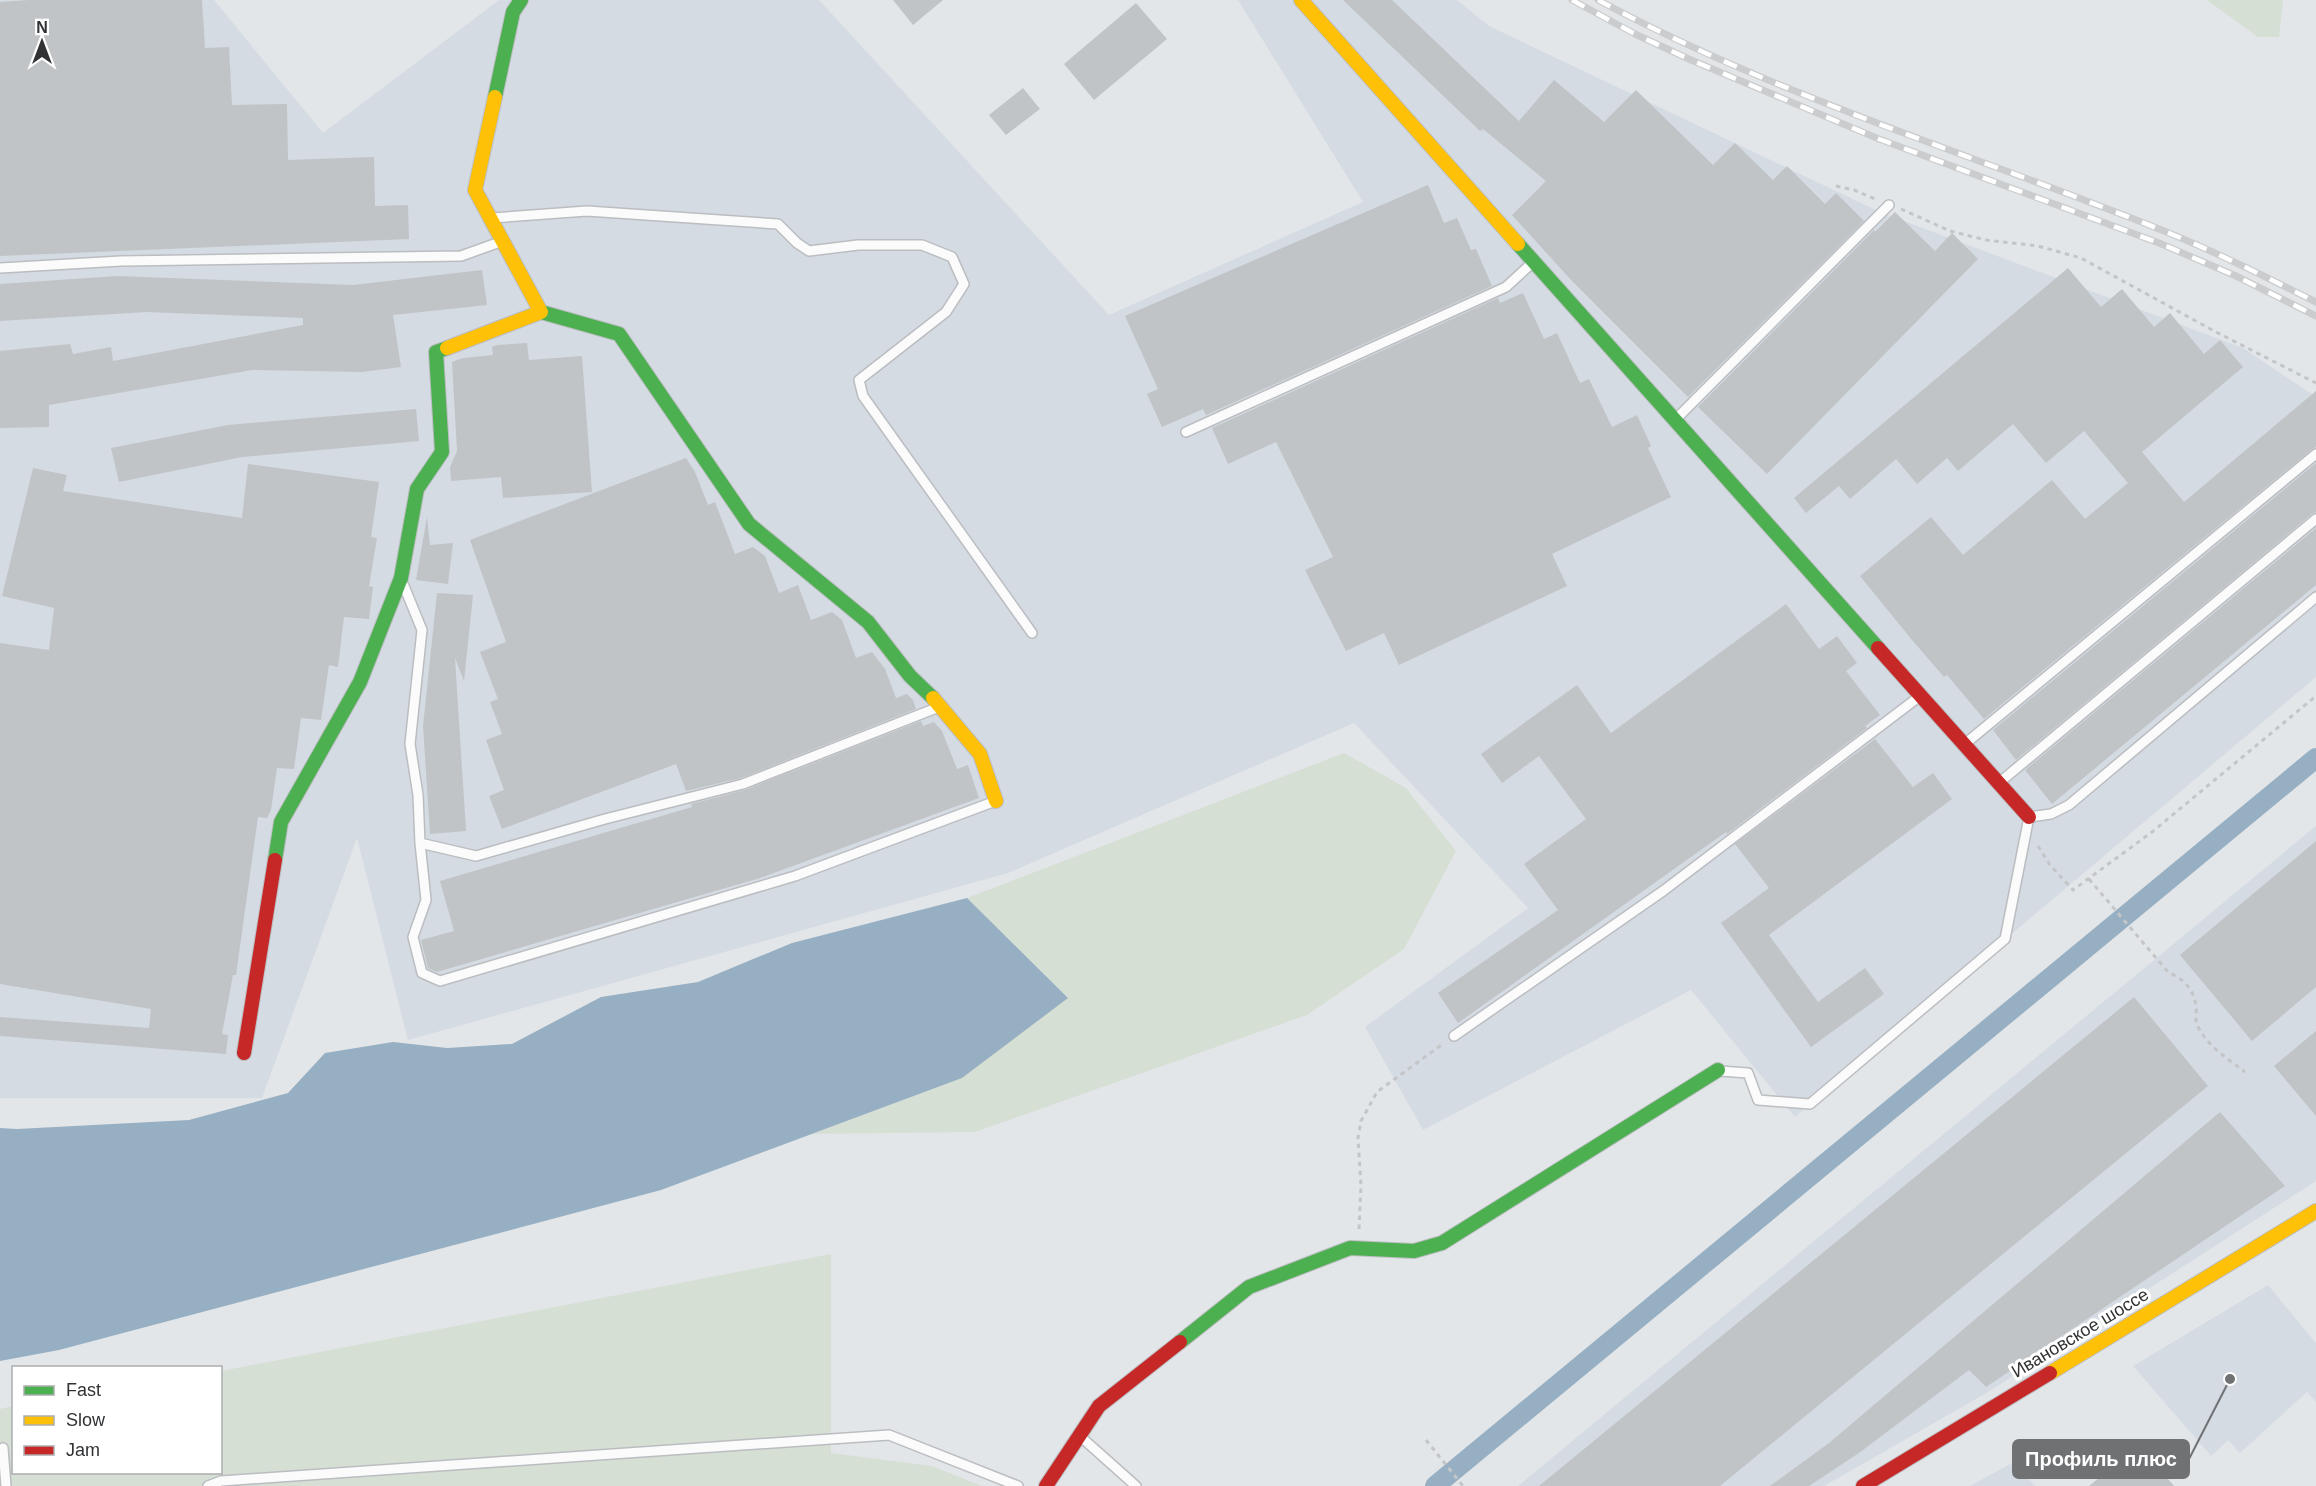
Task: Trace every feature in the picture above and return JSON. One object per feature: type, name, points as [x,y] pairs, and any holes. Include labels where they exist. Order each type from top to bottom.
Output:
[{"type":"street","points":[[521,0],[513,12],[475,190],[541,312]]},
{"type":"street","points":[[1301,0],[2029,817]]},
{"type":"street","points":[[244,1053],[281,822],[360,682],[401,578],[417,489],[442,452],[436,352],[541,312],[619,334],[749,524],[868,622],[910,676],[941,706],[980,754],[996,801]]},
{"type":"street","points":[[1046,1486],[1099,1406],[1249,1287],[1350,1248],[1414,1251],[1442,1243],[1718,1070]]},
{"type":"street","name":"Ивановское шоссе","points":[[1863,1486],[2316,1211]]},
{"type":"lane","points":[[1675,420],[1889,204]]},
{"type":"lane","points":[[490,218],[587,211],[778,224],[797,243],[809,251],[858,245],[922,245],[952,257],[964,284],[946,312],[859,380],[863,396],[1032,633]]},
{"type":"lane","points":[[0,268],[121,261],[462,256],[502,241]]},
{"type":"lane","points":[[1186,432],[1506,287],[1534,262]]},
{"type":"lane","points":[[1964,745],[2316,454]]},
{"type":"lane","points":[[1999,783],[2316,519]]},
{"type":"lane","points":[[401,578],[422,630],[410,744],[418,795],[426,900],[413,938],[422,973],[440,981],[795,876],[996,801]]},
{"type":"lane","points":[[1718,1070],[1748,1073],[1758,1100],[1810,1104],[2005,939],[2029,817],[2051,814],[2069,805],[2316,597]]},
{"type":"lane","points":[[1454,1036],[1663,891],[1920,696]]},
{"type":"lane","points":[[420,843],[476,856],[605,819],[743,784],[941,706]]},
{"type":"lane","points":[[208,1486],[221,1481],[889,1435],[1018,1486]]},
{"type":"lane","points":[[1079,1436],[1136,1486]]},
{"type":"lane","points":[[3,1448],[6,1486]]},
{"type":"path","points":[[1836,186],[1854,190],[1950,231],[1986,240],[2038,246],[2081,258],[2225,337],[2316,383]]},
{"type":"path","points":[[2038,846],[2050,865],[2073,890],[2152,832],[2316,696]]},
{"type":"path","points":[[2089,879],[2168,972],[2181,978],[2193,991],[2196,1024],[2214,1048],[2245,1071]]},
{"type":"path","points":[[1358,1248],[1361,1186],[1358,1138],[1361,1121],[1377,1092],[1454,1036]]},
{"type":"path","points":[[1426,1440],[1463,1486]]},
{"type":"shaded area","points":[[0,0],[214,0],[323,133],[499,0],[819,0],[1109,315],[1363,202],[1238,0],[1457,0],[1489,26],[1880,212],[2243,348],[2316,397],[2316,677],[1795,1117],[1691,990],[1423,1130],[1365,1027],[1528,908],[1354,723],[1008,873],[408,1040],[357,838],[262,1098],[0,1098]]},
{"type":"shaded area","points":[[2207,0],[2283,0],[2279,37],[2258,37]]},
{"type":"shaded area","points":[[1344,753],[1406,788],[1456,851],[1404,949],[1307,1015],[975,1132],[812,1134],[962,1078],[1067,997],[967,898]]},
{"type":"shaded area","points":[[2316,826],[2316,1181],[1988,1392],[1824,1486],[1518,1486]]},
{"type":"shaded area","points":[[831,1254],[831,1453],[932,1466],[982,1486],[0,1486],[0,1409],[12,1406],[12,1474],[222,1474],[222,1371]]},
{"type":"shaded area","points":[[2268,1285],[2316,1343],[2316,1402],[2307,1392],[2240,1453],[2228,1440],[2211,1456],[2133,1366]]},
{"type":"shaded area","points":[[2014,1462],[2035,1486],[1970,1486]]},
{"type":"water","points":[[967,898],[1068,998],[962,1078],[661,1190],[59,1350],[0,1361],[0,1128],[189,1120],[288,1093],[325,1053],[393,1042],[447,1048],[512,1044],[601,997],[698,982],[792,943]]},
{"type":"building","points":[[202,0],[205,48],[229,47],[232,105],[287,104],[288,160],[374,157],[375,206],[408,205],[409,239],[0,256],[0,2]]},
{"type":"building","points":[[893,0],[943,0],[913,25]]},
{"type":"building","points":[[1343,0],[1392,0],[1519,121],[1554,80],[1604,122],[1636,90],[1713,165],[1735,143],[1773,180],[1787,166],[1825,204],[1836,193],[1864,221],[1688,397],[1572,281],[1512,215],[1546,181],[1483,129],[1480,131]]},
{"type":"building","points":[[1136,3],[1167,39],[1094,100],[1064,64]]},
{"type":"building","points":[[1023,88],[1040,109],[1006,135],[989,115]]},
{"type":"building","points":[[1428,185],[1444,223],[1457,218],[1471,250],[1476,249],[1492,286],[1206,415],[1203,409],[1162,427],[1147,394],[1158,389],[1125,316]]},
{"type":"building","points":[[1895,212],[1935,251],[1952,233],[1978,259],[1767,474],[1698,407],[1874,230],[1875,232]]},
{"type":"building","points":[[2068,268],[2101,307],[2122,289],[2154,327],[2170,313],[2204,354],[2220,340],[2243,367],[2142,452],[2184,502],[2316,391],[2316,447],[1984,719],[1947,675],[1944,677],[1860,576],[1931,517],[1963,555],[2052,480],[2085,519],[2128,483],[2084,431],[2046,463],[2013,424],[1958,471],[1947,458],[1917,484],[1896,459],[1850,499],[1839,486],[1806,513],[1794,498]]},
{"type":"building","points":[[482,270],[487,305],[393,315],[401,367],[362,372],[252,370],[49,405],[49,427],[0,428],[0,351],[70,344],[73,354],[111,347],[113,361],[303,325],[303,318],[147,312],[0,321],[0,284],[117,276],[353,285]]},
{"type":"building","points":[[1523,293],[1544,339],[1557,333],[1580,383],[1589,379],[1612,427],[1637,415],[1651,446],[1648,448],[1671,497],[1552,554],[1567,586],[1399,665],[1384,633],[1346,651],[1305,570],[1333,557],[1276,442],[1228,464],[1212,428],[1498,298],[1500,303]]},
{"type":"building","points":[[527,343],[529,360],[582,356],[592,492],[503,498],[501,477],[451,481],[450,467],[457,451],[452,362],[463,358],[493,355],[492,347],[497,345]]},
{"type":"building","points":[[416,409],[419,441],[242,457],[119,482],[111,448],[228,425]]},
{"type":"building","points":[[686,458],[695,472],[708,505],[715,502],[735,554],[753,547],[765,556],[779,593],[798,585],[811,620],[832,612],[842,620],[856,658],[872,652],[885,669],[896,698],[907,694],[913,700],[916,709],[741,778],[686,791],[676,764],[502,829],[489,796],[504,790],[486,740],[502,734],[490,702],[498,699],[480,652],[506,642],[470,540]]},
{"type":"building","points":[[2316,463],[2316,512],[2016,760],[1993,730]]},
{"type":"building","points":[[248,464],[379,482],[371,537],[377,538],[369,586],[373,587],[369,619],[344,617],[338,667],[329,665],[321,720],[301,718],[294,769],[277,768],[271,810],[267,818],[258,817],[236,975],[233,975],[222,1034],[228,1035],[226,1054],[0,1036],[0,1017],[149,1028],[151,1009],[0,984],[0,643],[49,650],[54,608],[2,596],[33,468],[67,475],[63,491],[242,518]]},
{"type":"building","points":[[427,517],[430,545],[453,543],[448,584],[416,580]]},
{"type":"building","points":[[2316,528],[2316,585],[2052,804],[2025,770]]},
{"type":"building","points":[[437,593],[473,595],[464,681],[455,658],[466,831],[430,834],[423,726]]},
{"type":"building","points":[[1786,604],[1819,649],[1837,636],[1857,663],[1846,671],[1880,715],[1865,726],[1867,728],[1727,834],[1726,832],[1458,1023],[1438,993],[1558,910],[1524,864],[1586,819],[1539,756],[1502,783],[1481,754],[1577,685],[1611,733]]},
{"type":"building","points":[[921,721],[923,726],[934,722],[942,731],[957,769],[968,765],[979,798],[760,878],[437,972],[428,968],[421,940],[454,931],[440,881],[692,807],[691,804],[745,790]]},
{"type":"building","points":[[1875,739],[1913,787],[1933,773],[1952,799],[1769,935],[1818,1002],[1865,968],[1884,994],[1811,1047],[1721,923],[1769,888],[1735,844]]},
{"type":"building","points":[[2316,841],[2316,987],[2252,1041],[2180,955]]},
{"type":"building","points":[[2134,997],[2208,1086],[1720,1486],[1539,1486]]},
{"type":"building","points":[[2316,1031],[2316,1116],[2274,1066]]},
{"type":"building","points":[[2220,1112],[2285,1186],[1986,1387],[1969,1370],[1859,1453],[1809,1486],[1770,1486],[1829,1443]]},
{"type":"building","points":[[2139,1445],[2174,1486],[2089,1486]]},
{"type":"waterway","points":[[1435,1486],[2316,758]]},
{"type":"railway","points":[[1572,0],[1635,34],[1691,60],[1879,139],[2159,243],[2236,276],[2316,316]]},
{"type":"railway","points":[[1598,0],[1666,35],[1806,96],[2164,231],[2222,256],[2316,302]]},
{"type":"traffic: fast","points":[[495,97],[513,12],[521,0]]},
{"type":"traffic: fast","points":[[1518,244],[1878,648]]},
{"type":"traffic: fast","points":[[541,312],[619,334],[749,524],[868,622],[910,676],[933,698]]},
{"type":"traffic: fast","points":[[275,860],[281,822],[360,682],[401,578],[417,489],[442,452],[436,352],[447,348]]},
{"type":"traffic: fast","points":[[1180,1342],[1249,1287],[1350,1248],[1414,1251],[1442,1243],[1718,1070]]},
{"type":"traffic: slow","points":[[1301,0],[1518,244]]},
{"type":"traffic: slow","points":[[447,348],[541,312],[475,190],[495,97]]},
{"type":"traffic: slow","points":[[933,698],[980,754],[996,801]]},
{"type":"traffic: slow","points":[[2050,1373],[2316,1211]]},
{"type":"traffic: jam","points":[[1878,648],[2029,817]]},
{"type":"traffic: jam","points":[[244,1053],[275,860]]},
{"type":"traffic: jam","points":[[1046,1486],[1099,1406],[1180,1342]]},
{"type":"traffic: jam","points":[[1863,1486],[2050,1373]]},
{"type":"place","name":"Профиль плюс","points":[[2230,1379]]}]
